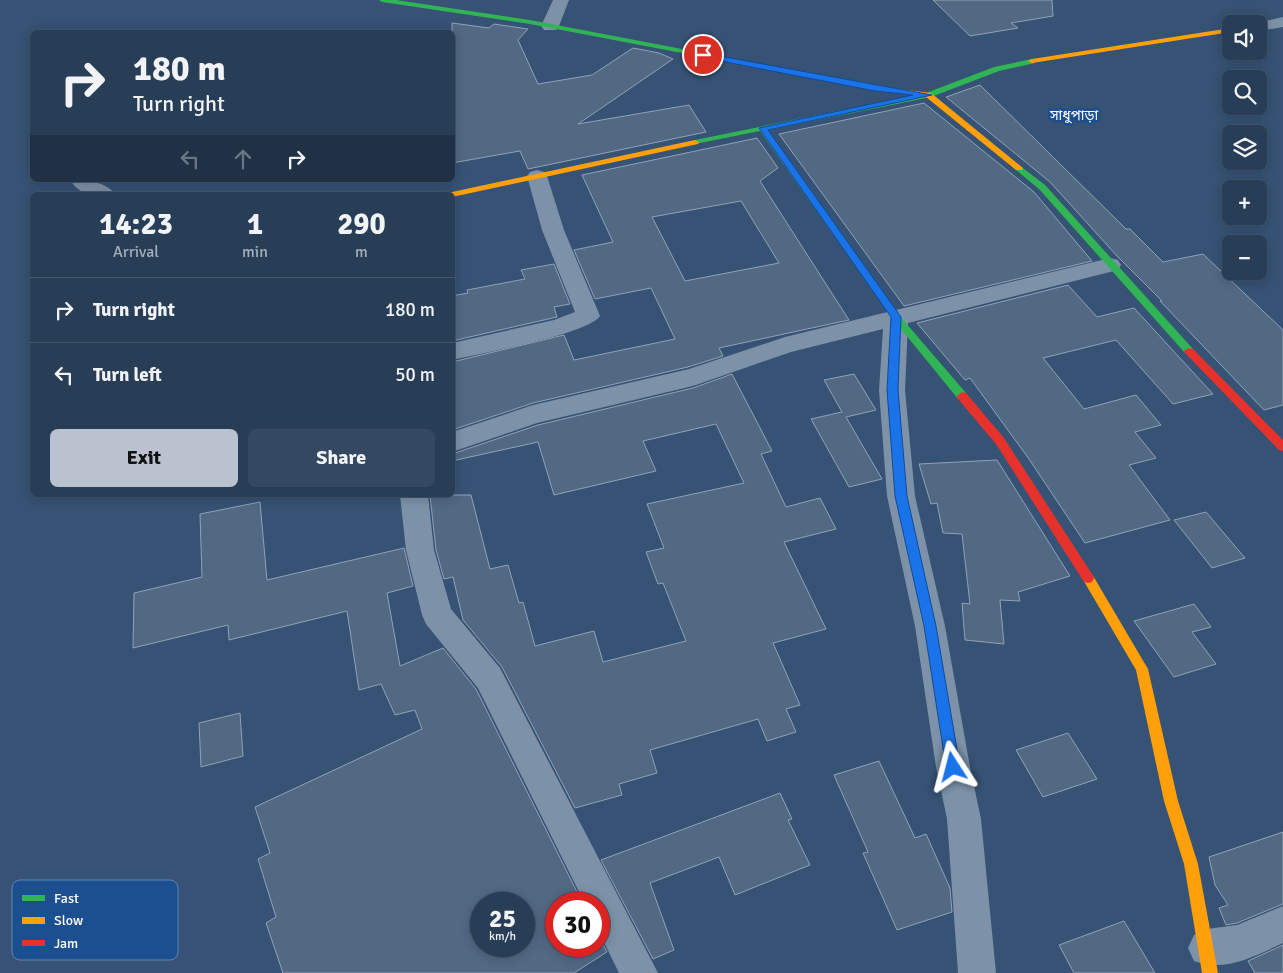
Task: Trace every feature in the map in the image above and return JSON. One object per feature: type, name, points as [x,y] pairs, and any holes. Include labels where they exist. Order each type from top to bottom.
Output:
[{"type":"street","points":[[382,0],[550,26],[875,88],[928,95],[1042,187],[1110,265],[1283,447]]},
{"type":"street","points":[[550,26],[561,0]]},
{"type":"street","points":[[1267,25],[1283,22]]},
{"type":"street","points":[[455,194],[763,128],[928,95],[998,68],[1042,58],[1222,31]]},
{"type":"street","points":[[763,128],[896,317],[1000,441],[1068,543],[1142,669],[1171,800],[1191,864],[1209,961],[1238,944],[1283,924]]},
{"type":"street","points":[[455,351],[559,327],[588,316],[553,230],[538,176]]},
{"type":"street","points":[[82,182],[86,188],[97,192]]},
{"type":"street","points":[[455,441],[533,414],[693,377],[785,345],[1110,265]]},
{"type":"street","points":[[896,317],[892,390],[901,496],[930,626],[953,767],[964,819],[977,973]]},
{"type":"street","points":[[414,497],[420,550],[437,615],[489,678],[639,973]]},
{"type":"building","points":[[933,0],[1052,0],[1053,16],[1011,23],[1018,28],[970,36]]},
{"type":"building","points":[[452,23],[489,28],[494,24],[528,29],[518,40],[538,84],[592,75],[633,48],[659,53],[673,59],[578,124],[689,105],[706,132],[528,169],[520,151],[455,162],[455,30],[452,30]]},
{"type":"building","points":[[980,85],[1126,229],[1130,229],[1163,262],[1203,254],[1222,272],[1222,280],[1230,280],[1283,330],[1283,405],[1264,410],[1117,256],[1050,182],[946,97]]},
{"type":"building","points":[[924,103],[1034,192],[1092,261],[904,306],[779,134]]},
{"type":"building","points":[[757,138],[778,168],[760,181],[849,320],[719,348],[723,356],[688,367],[533,403],[455,429],[455,361],[564,335],[574,360],[675,339],[651,288],[595,299],[574,250],[613,242],[582,175]],"holes":[[[741,201],[779,263],[685,281],[652,217]]]},
{"type":"building","points":[[554,264],[570,304],[554,307],[557,317],[455,340],[455,295],[468,293],[467,290],[525,279],[521,270]]},
{"type":"building","points":[[1068,285],[1097,317],[1134,308],[1213,394],[1173,404],[1116,340],[1043,358],[1084,409],[1136,395],[1161,425],[1135,432],[1156,458],[1129,465],[1170,520],[1085,543],[1029,459],[970,378],[965,380],[917,323]]},
{"type":"building","points":[[732,374],[772,451],[761,454],[786,507],[820,498],[836,529],[784,542],[826,629],[773,643],[800,705],[786,709],[796,732],[767,741],[758,719],[650,750],[657,773],[619,784],[622,795],[575,808],[502,667],[463,620],[453,577],[444,579],[436,550],[430,497],[471,495],[490,569],[508,565],[519,603],[523,602],[535,646],[594,631],[603,662],[686,641],[663,583],[658,584],[646,552],[664,548],[647,504],[744,483],[716,424],[643,441],[656,471],[554,495],[538,442],[455,460],[455,453],[538,425],[693,388]]},
{"type":"building","points":[[854,374],[876,410],[846,417],[882,479],[849,487],[811,419],[842,412],[824,380]]},
{"type":"building","points":[[997,460],[1070,576],[1018,592],[1020,601],[1000,600],[1004,644],[965,640],[962,603],[970,604],[962,534],[943,533],[937,503],[931,504],[919,464]]},
{"type":"building","points":[[260,502],[267,580],[404,548],[413,586],[387,593],[400,666],[443,648],[476,689],[577,892],[545,892],[545,957],[599,957],[574,973],[283,973],[266,923],[276,917],[258,859],[270,853],[255,807],[422,729],[415,710],[395,715],[381,684],[359,690],[347,611],[229,640],[228,625],[133,648],[134,593],[202,577],[200,514]]},
{"type":"building","points":[[1206,512],[1245,558],[1212,568],[1174,520]]},
{"type":"building","points":[[1194,604],[1211,627],[1192,632],[1216,664],[1174,677],[1134,621]]},
{"type":"building","points":[[240,713],[243,756],[201,767],[199,723]]},
{"type":"building","points":[[1068,733],[1097,779],[1043,797],[1016,750]]},
{"type":"building","points":[[879,761],[915,838],[926,834],[950,888],[952,912],[897,930],[863,853],[868,852],[834,775]]},
{"type":"building","points":[[780,793],[792,819],[788,820],[810,865],[735,895],[719,857],[650,883],[674,950],[653,959],[601,860]]},
{"type":"building","points":[[1283,832],[1283,904],[1237,923],[1226,925],[1219,908],[1228,905],[1215,885],[1209,857]]},
{"type":"building","points":[[1124,921],[1155,973],[1074,973],[1059,945]]},
{"type":"building","points":[[1283,945],[1283,973],[1255,973],[1248,961]]},
{"type":"traffic: fast","points":[[382,0],[530,22],[745,63]]},
{"type":"traffic: fast","points":[[695,142],[928,95],[997,69],[1032,61]]},
{"type":"traffic: fast","points":[[763,129],[896,317],[962,396]]},
{"type":"traffic: fast","points":[[1019,168],[1042,187],[1189,351]]},
{"type":"traffic: slow","points":[[1032,61],[1222,31]]},
{"type":"traffic: slow","points":[[745,63],[875,88],[928,95],[1019,168]]},
{"type":"traffic: slow","points":[[455,194],[695,142]]},
{"type":"traffic: slow","points":[[1088,578],[1142,669],[1171,801],[1191,864],[1210,973]]},
{"type":"traffic: jam","points":[[1189,351],[1283,447]]},
{"type":"traffic: jam","points":[[962,396],[1000,441],[1088,578]]},
{"type":"district","name":"সাধুপাড়া","points":[[1074,115]]},
{"type":"route","points":[[703,55],[875,88],[928,95],[763,128],[896,317],[892,390],[898,439],[901,496],[930,626],[953,767]]}]
